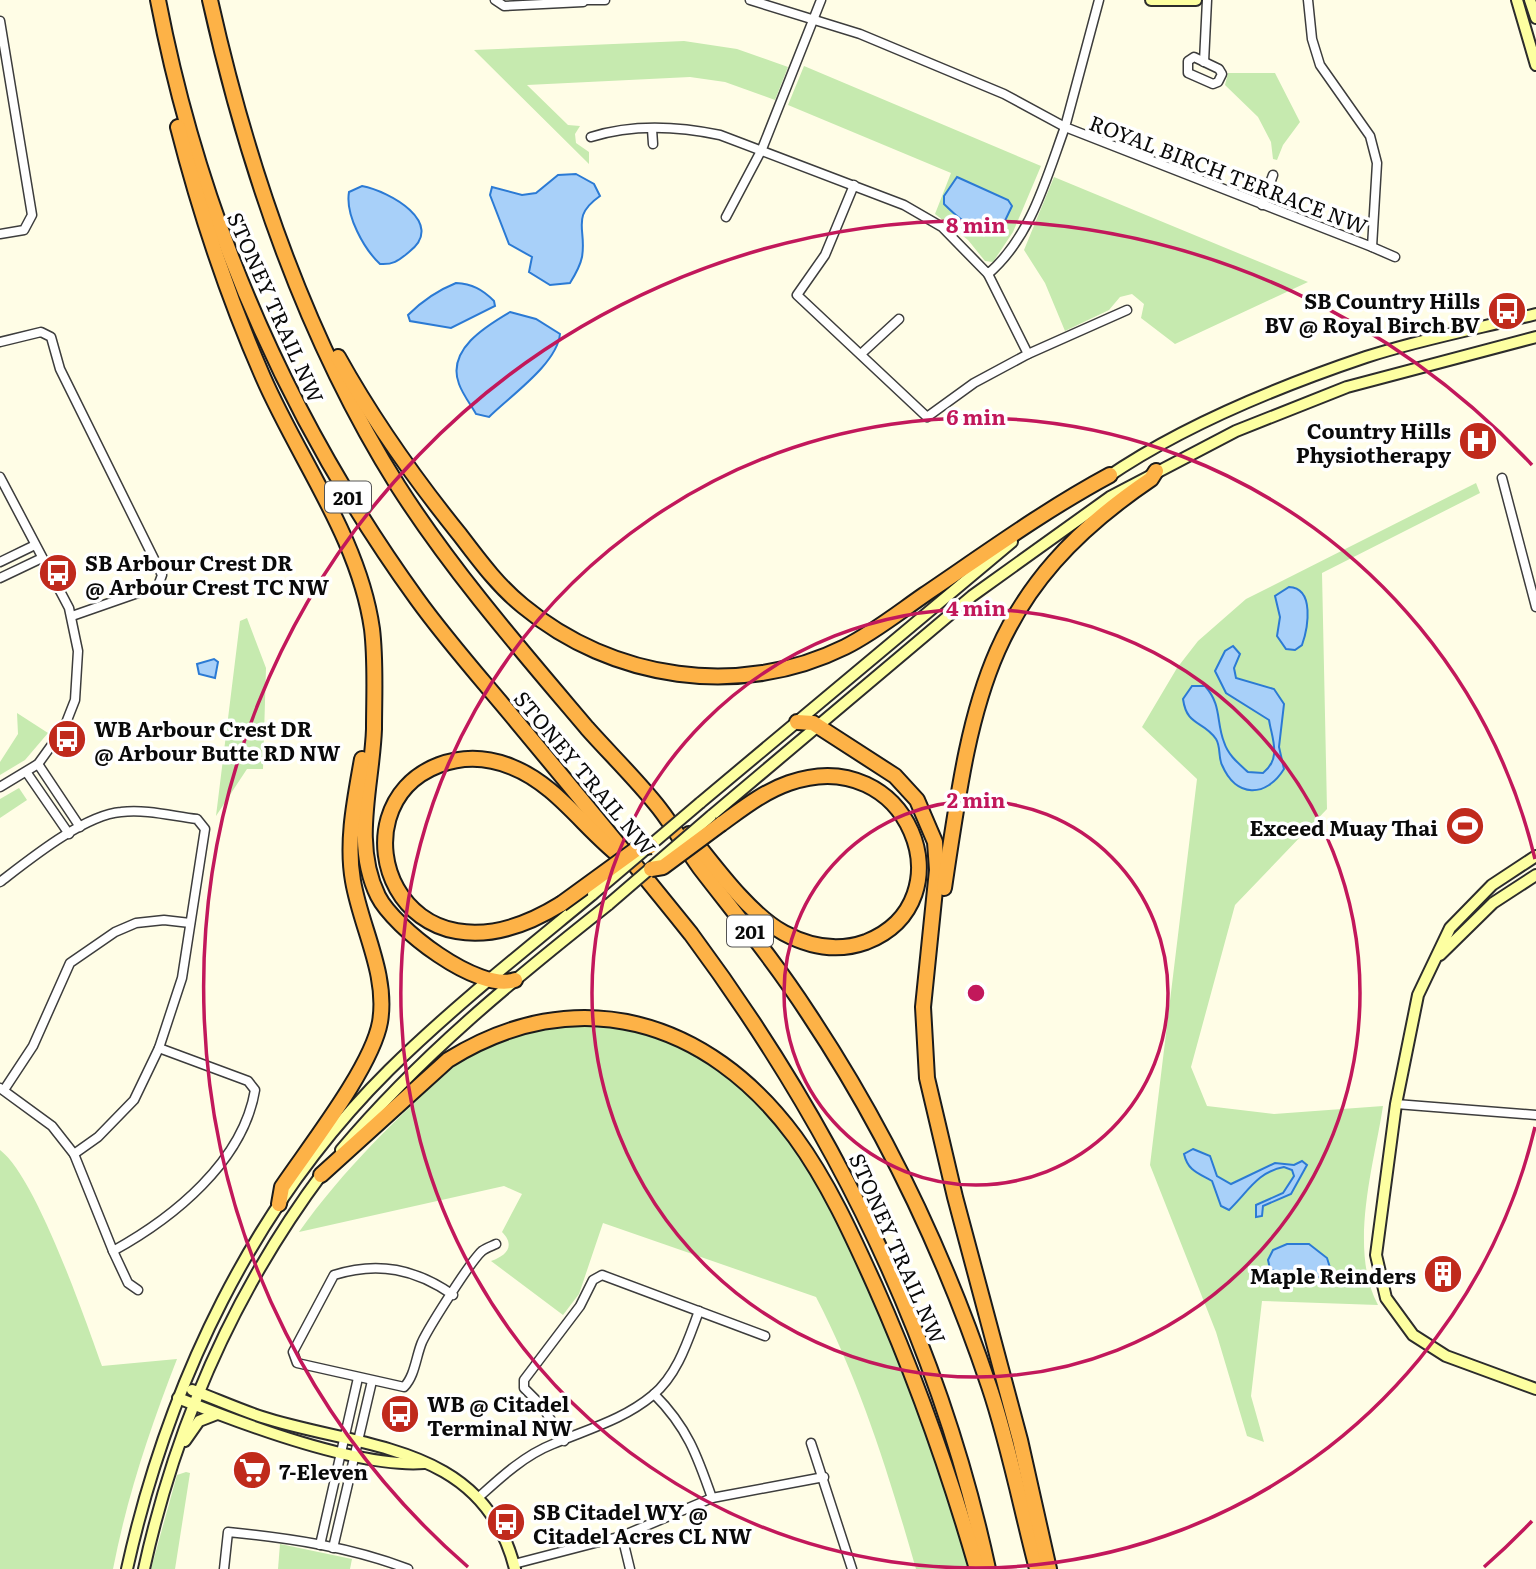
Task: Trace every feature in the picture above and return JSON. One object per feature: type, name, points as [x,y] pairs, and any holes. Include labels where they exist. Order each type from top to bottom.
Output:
[{"type":"highway","name":"STONEY TRAIL NW","points":[[159,0],[170,60],[213,213],[282,377],[335,476],[419,602],[646,870],[780,1062],[853,1191],[900,1292],[953,1436],[988,1569]]},
{"type":"highway","name":"STONEY TRAIL NW","points":[[210,0],[229,85],[257,179],[281,248],[341,386],[374,446],[433,536],[506,631],[660,809],[810,1016],[868,1112],[909,1192],[952,1288],[990,1390],[1037,1569]]},
{"type":"highway","points":[[170,60],[167,86],[199,208],[263,378],[338,528],[368,606],[374,657],[365,848],[376,894],[393,920],[419,942],[489,981],[505,983],[515,980]]},
{"type":"highway","points":[[320,333],[334,350],[371,414],[413,475],[502,587],[523,607],[580,645],[604,656],[664,673],[718,676],[770,672],[845,647],[1016,531],[1110,475]]},
{"type":"highway","points":[[932,932],[941,911],[977,706],[1003,634],[1031,588],[1067,545],[1151,479],[1156,471]]},
{"type":"highway","points":[[279,1205],[282,1187],[367,1058],[380,1023],[379,982],[351,862],[358,783],[373,713]]},
{"type":"highway","points":[[797,722],[817,726],[895,776],[917,800],[928,822],[937,857],[923,1007],[927,1078],[955,1197],[1020,1440],[1049,1569]]},
{"type":"highway","points":[[651,846],[638,848],[561,904],[524,923],[485,933],[456,932],[430,924],[409,907],[389,872],[387,828],[398,800],[423,774],[435,767],[463,759],[499,762],[536,780],[608,848],[646,870],[663,867],[716,820],[764,794],[788,783],[829,776],[857,780],[891,799],[910,827],[918,860],[913,895],[898,920],[873,939],[839,948],[802,941],[782,932],[755,909],[673,816],[660,809]]},
{"type":"highway","points":[[321,1175],[448,1060],[470,1046],[521,1025],[574,1017],[609,1018],[667,1032],[703,1051],[738,1077],[780,1118],[814,1165],[841,1214],[901,1344],[929,1417],[953,1484],[977,1569]]},
{"type":"main road","points":[[1151,0],[1196,0]]},
{"type":"main road","points":[[1517,0],[1536,65]]},
{"type":"main road","points":[[1530,0],[1536,18]]},
{"type":"main road","points":[[127,1569],[145,1494],[178,1398],[245,1258],[279,1205],[337,1128],[388,1071],[489,981],[1010,544],[1110,475],[1203,424],[1366,357],[1536,314]]},
{"type":"main road","points":[[716,820],[817,726],[972,596],[1110,497],[1236,431],[1347,387],[1536,337]]},
{"type":"main road","points":[[1536,856],[1510,872],[1450,928],[1418,995],[1396,1104],[1377,1235],[1378,1272],[1386,1297],[1413,1335],[1435,1351],[1536,1389]]},
{"type":"main road","points":[[144,1569],[173,1458],[193,1404],[260,1264],[321,1175],[407,1076],[515,980],[609,904],[646,870]]},
{"type":"main road","points":[[1436,959],[1493,903],[1536,874]]},
{"type":"main road","points":[[183,1386],[262,1417],[408,1453],[479,1497],[503,1531],[515,1567]]},
{"type":"main road","points":[[178,1398],[258,1429],[355,1455],[403,1465],[424,1463]]},
{"type":"main road","points":[[173,1458],[199,1421],[217,1413]]},
{"type":"street","points":[[495,0],[504,6],[605,0]]},
{"type":"street","points":[[750,0],[860,34],[1004,94],[1065,127],[1024,230],[1007,258],[988,274]]},
{"type":"street","points":[[726,217],[762,149],[821,0]]},
{"type":"street","name":"ROYAL BIRCH TERRACE NW","points":[[1099,0],[1065,127],[1372,247],[1377,163],[1370,136],[1320,65],[1312,39],[1308,0]]},
{"type":"street","points":[[1204,62],[1207,0]]},
{"type":"street","points":[[0,20],[32,215],[24,230],[0,234]]},
{"type":"street","points":[[591,137],[616,129],[688,129],[720,135],[904,205],[942,228],[988,274],[1028,354]]},
{"type":"street","points":[[652,129],[653,144]]},
{"type":"street","points":[[1262,205],[1273,175]]},
{"type":"street","points":[[854,185],[825,255],[797,295],[862,353],[927,417],[974,383],[1028,354],[1127,310]]},
{"type":"street","points":[[1372,247],[1395,257]]},
{"type":"street","points":[[862,353],[899,318]]},
{"type":"street","points":[[0,342],[41,332],[51,337],[60,369],[162,575],[158,586],[72,616]]},
{"type":"street","points":[[0,477],[72,616],[78,651],[75,700],[64,727],[38,764],[0,787]]},
{"type":"street","points":[[1502,478],[1536,607]]},
{"type":"street","points":[[0,562],[35,545]]},
{"type":"street","points":[[0,578],[42,558]]},
{"type":"street","points":[[38,764],[80,827]]},
{"type":"street","points":[[27,773],[69,834]]},
{"type":"street","points":[[0,882],[80,827],[117,812],[136,811],[197,819],[205,829],[183,978],[159,1048],[134,1100],[98,1137],[74,1154]]},
{"type":"street","points":[[138,1290],[128,1283],[74,1154],[52,1126],[2,1089],[33,1046],[70,963],[115,932],[136,923],[164,920],[190,923]]},
{"type":"street","points":[[113,1251],[164,1220],[200,1188],[233,1142],[254,1096],[252,1083],[159,1048]]},
{"type":"street","points":[[1396,1104],[1536,1115]]},
{"type":"street","points":[[453,1295],[432,1281],[404,1270],[379,1267],[334,1275],[293,1352],[297,1363],[404,1387],[410,1380],[423,1339],[453,1295],[483,1250],[496,1244]]},
{"type":"street","points":[[564,1441],[542,1406],[523,1388],[524,1380],[580,1306],[593,1280],[602,1275],[765,1336]]},
{"type":"street","points":[[479,1497],[522,1462],[617,1419],[654,1394],[682,1356],[699,1311]]},
{"type":"street","points":[[320,1545],[358,1378]]},
{"type":"street","points":[[332,1548],[372,1381]]},
{"type":"street","points":[[654,1394],[679,1419],[694,1447],[712,1498]]},
{"type":"street","points":[[811,1443],[852,1569]]},
{"type":"street","points":[[515,1567],[622,1536],[712,1498],[824,1478]]},
{"type":"street","points":[[224,1569],[228,1532],[282,1537],[408,1569]]},
{"type":"street","points":[[622,1536],[630,1569]]},
{"type":"green space","points":[[684,41],[737,49],[788,67],[775,100],[725,82],[690,77],[527,85],[568,125],[580,126],[575,134],[576,143],[589,152],[589,164],[474,50]]},
{"type":"green space","points":[[804,66],[1041,166],[1013,232],[993,262],[985,261],[968,240],[935,214],[951,173],[788,105]]},
{"type":"green space","points":[[1228,73],[1275,73],[1300,122],[1283,145],[1277,160],[1273,159],[1271,142],[1258,117],[1225,85]]},
{"type":"green space","points":[[1054,177],[1308,282],[1175,344],[1141,318],[1144,304],[1132,294],[1120,297],[1109,310],[1065,331],[1045,283],[1024,250]]},
{"type":"green space","points":[[1476,483],[1480,493],[1322,573],[1327,809],[1235,905],[1191,1067],[1207,1106],[1274,1114],[1383,1106],[1364,1233],[1369,1283],[1378,1305],[1262,1301],[1251,1396],[1264,1442],[1247,1436],[1216,1332],[1150,1165],[1197,779],[1142,727],[1177,668],[1198,641],[1246,599]]},
{"type":"green space","points":[[247,618],[266,668],[263,769],[247,769],[216,816],[240,621]]},
{"type":"green space","points":[[17,713],[48,733],[25,760],[0,775],[0,762],[18,734]]},
{"type":"green space","points":[[19,788],[27,800],[0,818],[0,799]]},
{"type":"green space","points":[[629,1023],[720,1065],[762,1102],[803,1156],[841,1222],[876,1296],[907,1372],[954,1513],[968,1569],[916,1569],[873,1430],[847,1363],[816,1297],[603,1223],[579,1294],[563,1315],[491,1261],[505,1253],[509,1246],[502,1232],[522,1194],[504,1186],[299,1232],[353,1165],[392,1124],[455,1066],[454,1062],[528,1026]]},
{"type":"green space","points":[[0,1150],[14,1165],[44,1218],[102,1366],[177,1359],[140,1463],[113,1569],[0,1569]]},
{"type":"green space","points":[[190,1473],[175,1569],[151,1569],[177,1475]]},
{"type":"green space","points":[[280,1544],[352,1559],[350,1569],[278,1569]]},
{"type":"water","points":[[576,174],[594,184],[600,196],[585,210],[582,217],[582,257],[570,283],[550,285],[529,272],[532,257],[509,244],[490,195],[492,187],[522,195],[536,193],[558,175]]},
{"type":"water","points":[[957,177],[1008,200],[1012,206],[1002,227],[983,228],[970,225],[944,204],[944,196]]},
{"type":"water","points":[[362,186],[399,201],[418,220],[421,230],[419,241],[409,252],[389,264],[380,264],[368,250],[353,221],[349,192]]},
{"type":"water","points":[[456,283],[481,290],[494,301],[495,306],[451,328],[410,321],[408,315],[419,305]]},
{"type":"water","points":[[510,312],[536,319],[560,334],[557,345],[542,368],[489,417],[476,414],[459,384],[456,372],[458,360],[471,340]]},
{"type":"water","points":[[1289,587],[1303,594],[1308,610],[1302,645],[1295,650],[1286,649],[1277,636],[1280,617],[1275,596]]},
{"type":"water","points":[[1233,646],[1240,654],[1234,668],[1236,678],[1274,689],[1284,704],[1279,747],[1284,769],[1277,779],[1260,789],[1243,788],[1228,776],[1221,762],[1216,739],[1192,719],[1183,699],[1192,686],[1205,686],[1214,700],[1222,735],[1231,755],[1248,772],[1263,773],[1269,767],[1274,748],[1269,720],[1226,693],[1215,671],[1225,651]]},
{"type":"water","points":[[214,659],[218,662],[215,678],[199,674],[197,664]]},
{"type":"water","points":[[1193,1149],[1210,1156],[1217,1176],[1231,1184],[1275,1163],[1294,1165],[1302,1161],[1307,1165],[1291,1194],[1263,1206],[1262,1216],[1256,1217],[1256,1205],[1283,1193],[1294,1176],[1292,1170],[1284,1167],[1267,1173],[1229,1210],[1221,1206],[1212,1181],[1194,1171],[1188,1164],[1184,1154]]},
{"type":"water","points":[[1287,1244],[1309,1244],[1327,1258],[1332,1274],[1320,1277],[1301,1276],[1270,1269],[1268,1260],[1273,1250]]},
{"type":"place","name":"SB Country Hills BV @ Royal Birch BV","points":[[1507,311]]},
{"type":"place","name":"Country Hills Physiotherapy","points":[[1478,441]]},
{"type":"place","name":"SB Arbour Crest DR @ Arbour Crest TC NW","points":[[58,573]]},
{"type":"place","name":"WB Arbour Crest DR @ Arbour Butte RD NW","points":[[67,739]]},
{"type":"place","name":"Exceed Muay Thai","points":[[1465,826]]},
{"type":"place","name":"Maple Reinders","points":[[1443,1274]]},
{"type":"place","name":"WB @ Citadel Terminal NW","points":[[400,1414]]},
{"type":"place","name":"7-Eleven","points":[[252,1470]]},
{"type":"place","name":"SB Citadel WY @ Citadel Acres CL NW","points":[[506,1522]]}]
